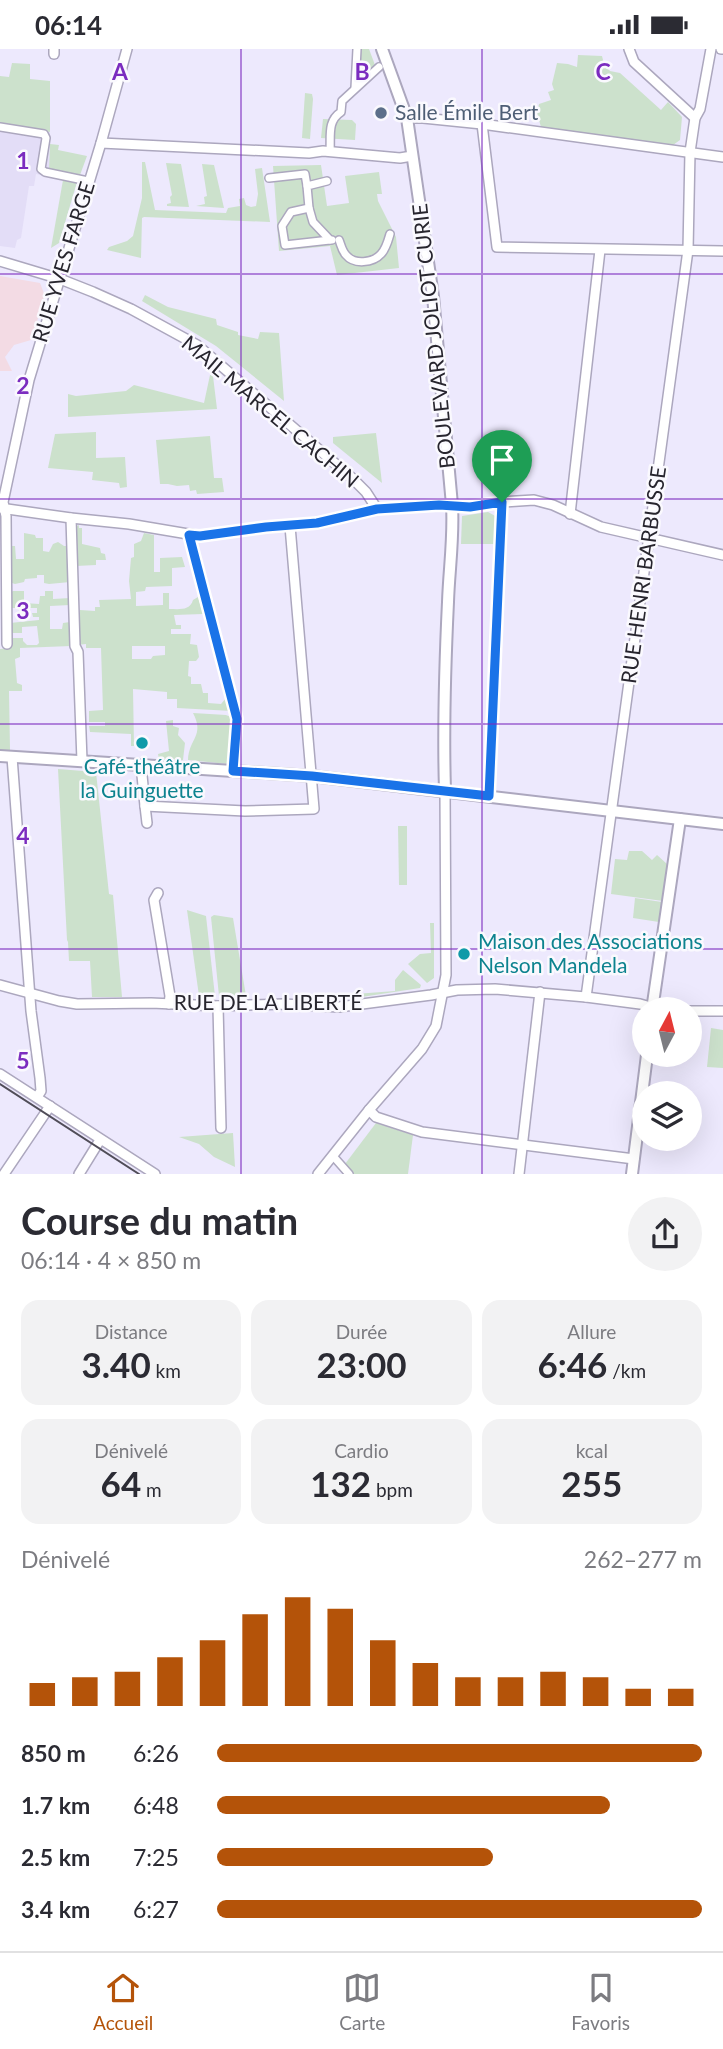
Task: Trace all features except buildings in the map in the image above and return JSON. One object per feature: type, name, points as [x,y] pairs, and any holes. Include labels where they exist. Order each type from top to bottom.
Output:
[{"type":"street","name":"RUE YVES FARGE","points":[[8,644],[6,516],[2,508],[21,413],[127,49]]},
{"type":"street","points":[[355,89],[358,49]]},
{"type":"street","name":"BOULEVARD JOLIOT CURIE","points":[[318,1174],[422,1049],[436,1026],[446,975],[445,695],[453,540],[452,505],[433,296],[407,118],[382,49]]},
{"type":"street","points":[[629,49],[634,62],[695,118],[700,109],[711,49]]},
{"type":"street","points":[[330,151],[331,123],[341,112],[342,101],[379,67]]},
{"type":"street","points":[[407,118],[423,117],[482,124],[723,157]]},
{"type":"street","name":"RUE HENRI BARBUSSE","points":[[586,997],[688,250],[690,152],[695,118]]},
{"type":"street","points":[[482,124],[497,247],[723,251]]},
{"type":"street","points":[[0,127],[44,134],[46,138],[41,169],[88,181]]},
{"type":"street","points":[[101,143],[266,152],[330,151],[400,158],[412,156]]},
{"type":"street","points":[[269,178],[305,174],[313,222],[334,240],[350,260],[362,263],[375,259],[383,252],[390,234]]},
{"type":"street","points":[[307,186],[327,181]]},
{"type":"street","points":[[309,208],[291,212],[282,226],[285,245],[334,240]]},
{"type":"street","points":[[570,514],[600,250]]},
{"type":"street","name":"MAIL MARCEL CACHIN","points":[[0,261],[60,279],[131,309],[197,345],[352,478],[366,492],[377,509]]},
{"type":"street","points":[[489,796],[502,502]]},
{"type":"street","points":[[2,508],[200,536],[317,523],[377,509],[543,502],[601,527],[723,555]]},
{"type":"street","points":[[71,519],[82,761]]},
{"type":"street","points":[[145,806],[245,811],[314,809],[290,526]]},
{"type":"street","points":[[189,535],[237,719],[233,771]]},
{"type":"street","points":[[0,756],[312,776],[723,824]]},
{"type":"street","points":[[12,757],[30,994],[41,1091],[37,1097]]},
{"type":"street","points":[[141,765],[147,823]]},
{"type":"street","points":[[657,997],[680,819]]},
{"type":"street","points":[[158,893],[154,900],[170,996],[169,1004]]},
{"type":"street","name":"RUE DE LA LIBERTÉ","points":[[0,985],[77,1004],[283,1004],[339,1007],[457,990],[495,989],[632,1003]]},
{"type":"street","points":[[519,1174],[540,992]]},
{"type":"street","points":[[218,1006],[221,1128]]},
{"type":"street","points":[[702,1011],[723,1011]]},
{"type":"street","points":[[632,1174],[646,1067]]},
{"type":"street","points":[[0,1074],[155,1174]]},
{"type":"street","points":[[4,1174],[50,1106]]},
{"type":"street","points":[[369,1110],[376,1117],[422,1132],[634,1159]]},
{"type":"street","points":[[79,1174],[100,1140]]},
{"type":"street","points":[[333,1156],[349,1174]]},
{"type":"shaded area","points":[[0,123],[50,132],[49,169],[83,176],[80,183],[36,174],[34,186],[29,186],[21,238],[17,240],[15,248],[0,246]]},
{"type":"shaded area","points":[[0,276],[40,283],[45,296],[31,340],[14,345],[5,357],[12,371],[0,371]]},
{"type":"green space","points":[[360,49],[369,49],[375,65],[358,83]]},
{"type":"green space","points":[[578,55],[602,56],[610,71],[620,73],[661,110],[668,102],[682,117],[680,140],[673,145],[541,127],[537,113],[539,104],[551,100],[548,92],[554,90],[552,84],[557,63],[577,67]]},
{"type":"green space","points":[[12,63],[30,64],[30,79],[50,81],[50,132],[0,123],[0,76],[9,77]]},
{"type":"green space","points":[[305,93],[312,94],[313,99],[310,139],[302,138]]},
{"type":"green space","points":[[323,119],[352,120],[356,124],[355,140],[321,138]]},
{"type":"green space","points":[[50,144],[59,145],[58,150],[87,156],[80,175],[49,169]]},
{"type":"green space","points":[[142,162],[145,162],[155,210],[226,213],[228,208],[240,206],[239,199],[244,198],[246,205],[256,206],[258,194],[255,169],[262,168],[270,222],[144,217],[141,258],[107,250],[133,236],[142,198]]},
{"type":"green space","points":[[166,163],[181,164],[189,207],[167,206],[171,203],[172,195]]},
{"type":"green space","points":[[202,164],[214,165],[224,208],[196,206],[205,204],[204,197],[207,196]]},
{"type":"green space","points":[[321,165],[327,206],[349,203],[345,176],[379,172],[382,194],[377,194],[378,201],[396,237],[399,268],[337,275],[330,246],[279,251],[273,166]]},
{"type":"green space","points":[[63,180],[77,182],[59,243],[51,248]]},
{"type":"green space","points":[[145,295],[168,307],[216,319],[217,325],[238,332],[238,335],[258,339],[260,332],[279,333],[284,401],[216,346],[142,301]]},
{"type":"green space","points":[[210,375],[213,376],[217,409],[68,417],[68,394],[76,396],[126,391],[134,385],[204,403]]},
{"type":"green space","points":[[96,432],[96,458],[125,457],[127,487],[120,488],[119,483],[92,480],[93,472],[48,468],[55,434]]},
{"type":"green space","points":[[376,433],[382,483],[333,443],[333,437]]},
{"type":"green space","points":[[210,436],[214,478],[222,478],[224,492],[197,494],[196,490],[190,491],[189,485],[160,484],[156,440]]},
{"type":"green space","points":[[488,512],[497,517],[496,544],[461,544],[462,516]]},
{"type":"green space","points":[[79,525],[79,528],[82,528],[82,544],[100,548],[106,560],[96,560],[96,565],[76,566],[75,527]]},
{"type":"green space","points":[[67,528],[70,582],[44,583],[44,575],[37,575],[37,578],[25,579],[24,582],[9,582],[9,546],[15,546],[16,559],[24,559],[24,533],[43,538],[43,551],[49,552],[53,544],[58,542],[66,546]]},
{"type":"green space","points":[[144,533],[154,535],[154,572],[160,572],[160,558],[182,557],[185,567],[172,568],[172,586],[146,587],[145,591],[136,592],[136,606],[163,605],[163,593],[169,593],[169,609],[184,609],[198,597],[203,614],[174,615],[176,625],[181,625],[181,629],[171,629],[171,634],[191,634],[190,644],[197,645],[199,657],[196,661],[189,661],[188,676],[191,677],[191,684],[201,684],[203,693],[208,693],[208,703],[221,704],[227,697],[232,711],[177,708],[177,699],[167,699],[167,692],[133,689],[134,746],[131,746],[131,734],[90,732],[89,726],[105,726],[105,722],[89,722],[89,711],[103,710],[101,648],[86,648],[86,644],[77,645],[77,615],[80,610],[95,611],[95,607],[100,607],[99,600],[131,599],[131,558],[134,557],[134,544],[141,541]],"holes":[[[132,646],[165,646],[165,655],[153,656],[151,659],[132,659]]]},
{"type":"green space","points":[[24,591],[24,603],[39,604],[40,596],[45,596],[45,591],[53,591],[53,599],[70,598],[70,605],[50,606],[50,629],[62,629],[63,623],[70,622],[71,646],[20,648],[20,657],[15,659],[17,683],[22,685],[22,691],[9,691],[10,750],[0,750],[0,649],[10,648],[11,638],[23,638],[27,645],[39,643],[37,626],[22,627],[22,633],[10,633],[10,623],[39,620],[39,617],[33,617],[32,613],[37,613],[37,608],[10,608],[10,593]]},
{"type":"green space","points":[[193,713],[231,717],[228,764],[188,760],[197,732]]},
{"type":"green space","points":[[173,720],[173,726],[179,728],[178,735],[185,743],[183,760],[159,759],[158,754],[169,751],[166,721]]},
{"type":"green space","points":[[58,769],[96,772],[109,894],[113,895],[122,997],[92,997],[90,961],[69,961]]},
{"type":"green space","points":[[398,826],[407,826],[407,885],[399,885]]},
{"type":"green space","points":[[629,851],[642,851],[652,860],[657,855],[667,864],[663,901],[611,894],[615,859],[627,860]]},
{"type":"green space","points":[[635,898],[662,902],[659,922],[633,918]]},
{"type":"green space","points":[[187,910],[206,916],[215,996],[199,996]]},
{"type":"green space","points":[[214,915],[233,918],[246,996],[219,996],[211,917]]},
{"type":"green space","points":[[430,923],[434,923],[434,978],[427,983],[408,964],[420,954],[431,953]]},
{"type":"green space","points":[[403,970],[421,985],[420,988],[355,998],[355,994],[395,991],[395,980]]},
{"type":"green space","points":[[711,1028],[723,1030],[723,1068],[707,1067]]},
{"type":"green space","points":[[376,1123],[413,1135],[408,1174],[352,1174],[345,1164]]},
{"type":"green space","points":[[233,1133],[235,1167],[214,1157],[199,1144],[179,1137]]},
{"type":"tram line","points":[[0,1084],[139,1174]]},
{"type":"place","name":"Salle Émile Bert","points":[[381,113]]},
{"type":"place","name":"Café-théâtre la Guinguette","points":[[142,743]]},
{"type":"place","name":"Maison des Associations Nelson Mandela","points":[[464,954]]},
{"type":"route","points":[[502,502],[489,796],[312,776],[233,771],[237,719],[189,535],[317,523],[377,509],[439,505],[470,507],[502,502]]}]
